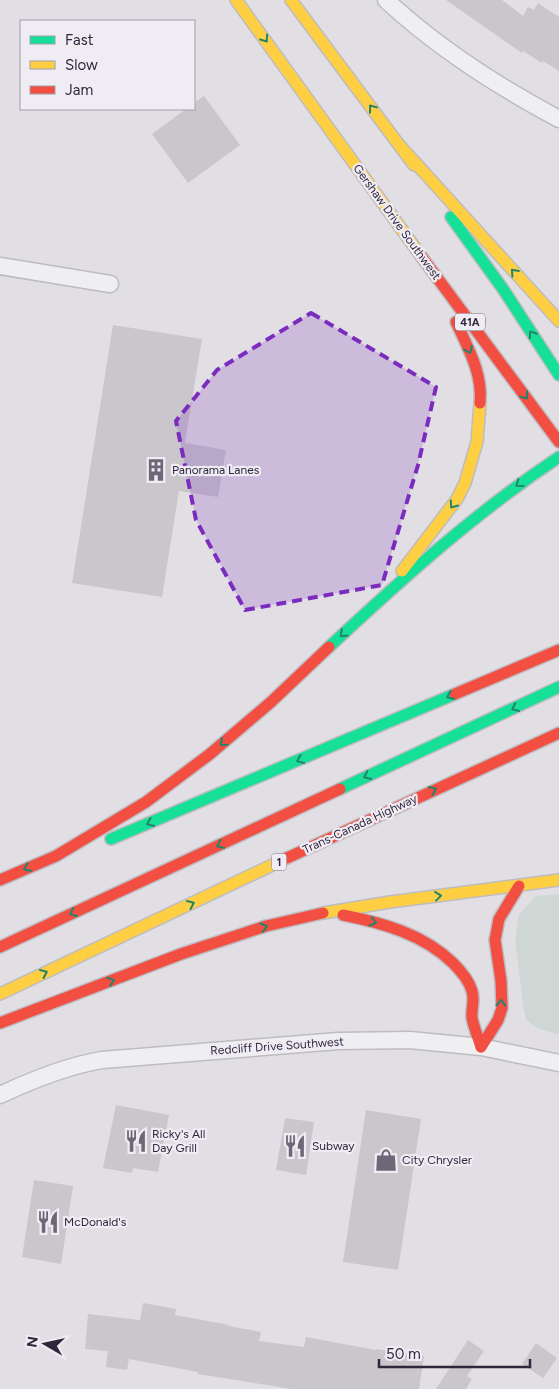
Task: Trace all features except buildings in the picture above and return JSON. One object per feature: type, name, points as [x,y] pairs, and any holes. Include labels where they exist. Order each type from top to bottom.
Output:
[{"type":"main road","name":"Gershaw Drive Southwest","points":[[236,0],[382,203],[559,442]]},
{"type":"main road","points":[[292,0],[503,289],[559,375]]},
{"type":"main road","points":[[401,147],[559,321]]},
{"type":"main road","points":[[378,601],[457,499],[465,483],[477,442],[481,397],[480,381],[474,360],[458,326],[382,203]]},
{"type":"main road","points":[[0,880],[56,856],[146,802],[210,754],[271,702],[378,601],[471,521],[520,483],[559,457]]},
{"type":"main road","points":[[56,856],[95,846],[559,650]]},
{"type":"main road","points":[[0,946],[559,687]]},
{"type":"main road","name":"Trans-Canada Highway","points":[[0,994],[325,840],[559,733]]},
{"type":"main road","points":[[0,1023],[199,948],[266,926],[326,912],[559,880]]},
{"type":"main road","points":[[481,1046],[498,1020],[502,1008],[501,981],[495,940],[499,919],[519,886]]},
{"type":"main road","points":[[326,912],[374,921],[404,931],[448,957],[464,975],[473,994],[472,1014],[481,1046]]},
{"type":"street","points":[[386,0],[410,22],[473,69],[559,120]]},
{"type":"street","points":[[0,266],[110,284]]},
{"type":"street","name":"Redcliff Drive Southwest","points":[[0,1094],[81,1064],[102,1060],[338,1041],[410,1040],[481,1046],[559,1063]]},
{"type":"highlighted area","points":[[311,313],[436,387],[418,465],[382,585],[245,610],[196,520],[176,421],[217,370]]},
{"type":"shaded area","points":[[559,894],[559,1035],[537,1028],[526,1020],[515,941],[519,915],[536,896]]},
{"type":"traffic: fast","points":[[451,217],[503,289],[559,375]]},
{"type":"traffic: fast","points":[[329,647],[384,596],[469,523],[559,457]]},
{"type":"traffic: fast","points":[[340,789],[559,687]]},
{"type":"traffic: fast","points":[[111,839],[455,694]]},
{"type":"traffic: slow","points":[[236,0],[421,256]]},
{"type":"traffic: slow","points":[[291,0],[414,165]]},
{"type":"traffic: slow","points":[[401,147],[559,321]]},
{"type":"traffic: slow","points":[[402,571],[457,499],[465,483],[477,442],[480,403]]},
{"type":"traffic: slow","points":[[0,994],[287,858]]},
{"type":"traffic: slow","points":[[323,913],[390,902],[559,880]]},
{"type":"traffic: jam","points":[[421,256],[559,442]]},
{"type":"traffic: jam","points":[[456,322],[477,371],[480,403]]},
{"type":"traffic: jam","points":[[0,880],[56,856],[146,802],[210,754],[271,702],[329,647]]},
{"type":"traffic: jam","points":[[455,694],[559,650]]},
{"type":"traffic: jam","points":[[287,858],[559,733]]},
{"type":"traffic: jam","points":[[0,947],[340,789]]},
{"type":"traffic: jam","points":[[481,1047],[498,1020],[502,1008],[501,981],[495,940],[499,919],[519,886]]},
{"type":"traffic: jam","points":[[0,1023],[181,954],[266,926],[323,913]]},
{"type":"traffic: jam","points":[[343,915],[387,926],[416,937],[429,944],[453,963],[462,972],[471,987],[473,998],[472,1018],[481,1047]]},
{"type":"place","name":"Panorama Lanes","points":[[156,470]]},
{"type":"place","name":"Ricky's All Day Grill","points":[[136,1141]]},
{"type":"place","name":"Subway","points":[[295,1146]]},
{"type":"place","name":"City Chrysler","points":[[386,1160]]},
{"type":"place","name":"McDonald's","points":[[48,1222]]}]
